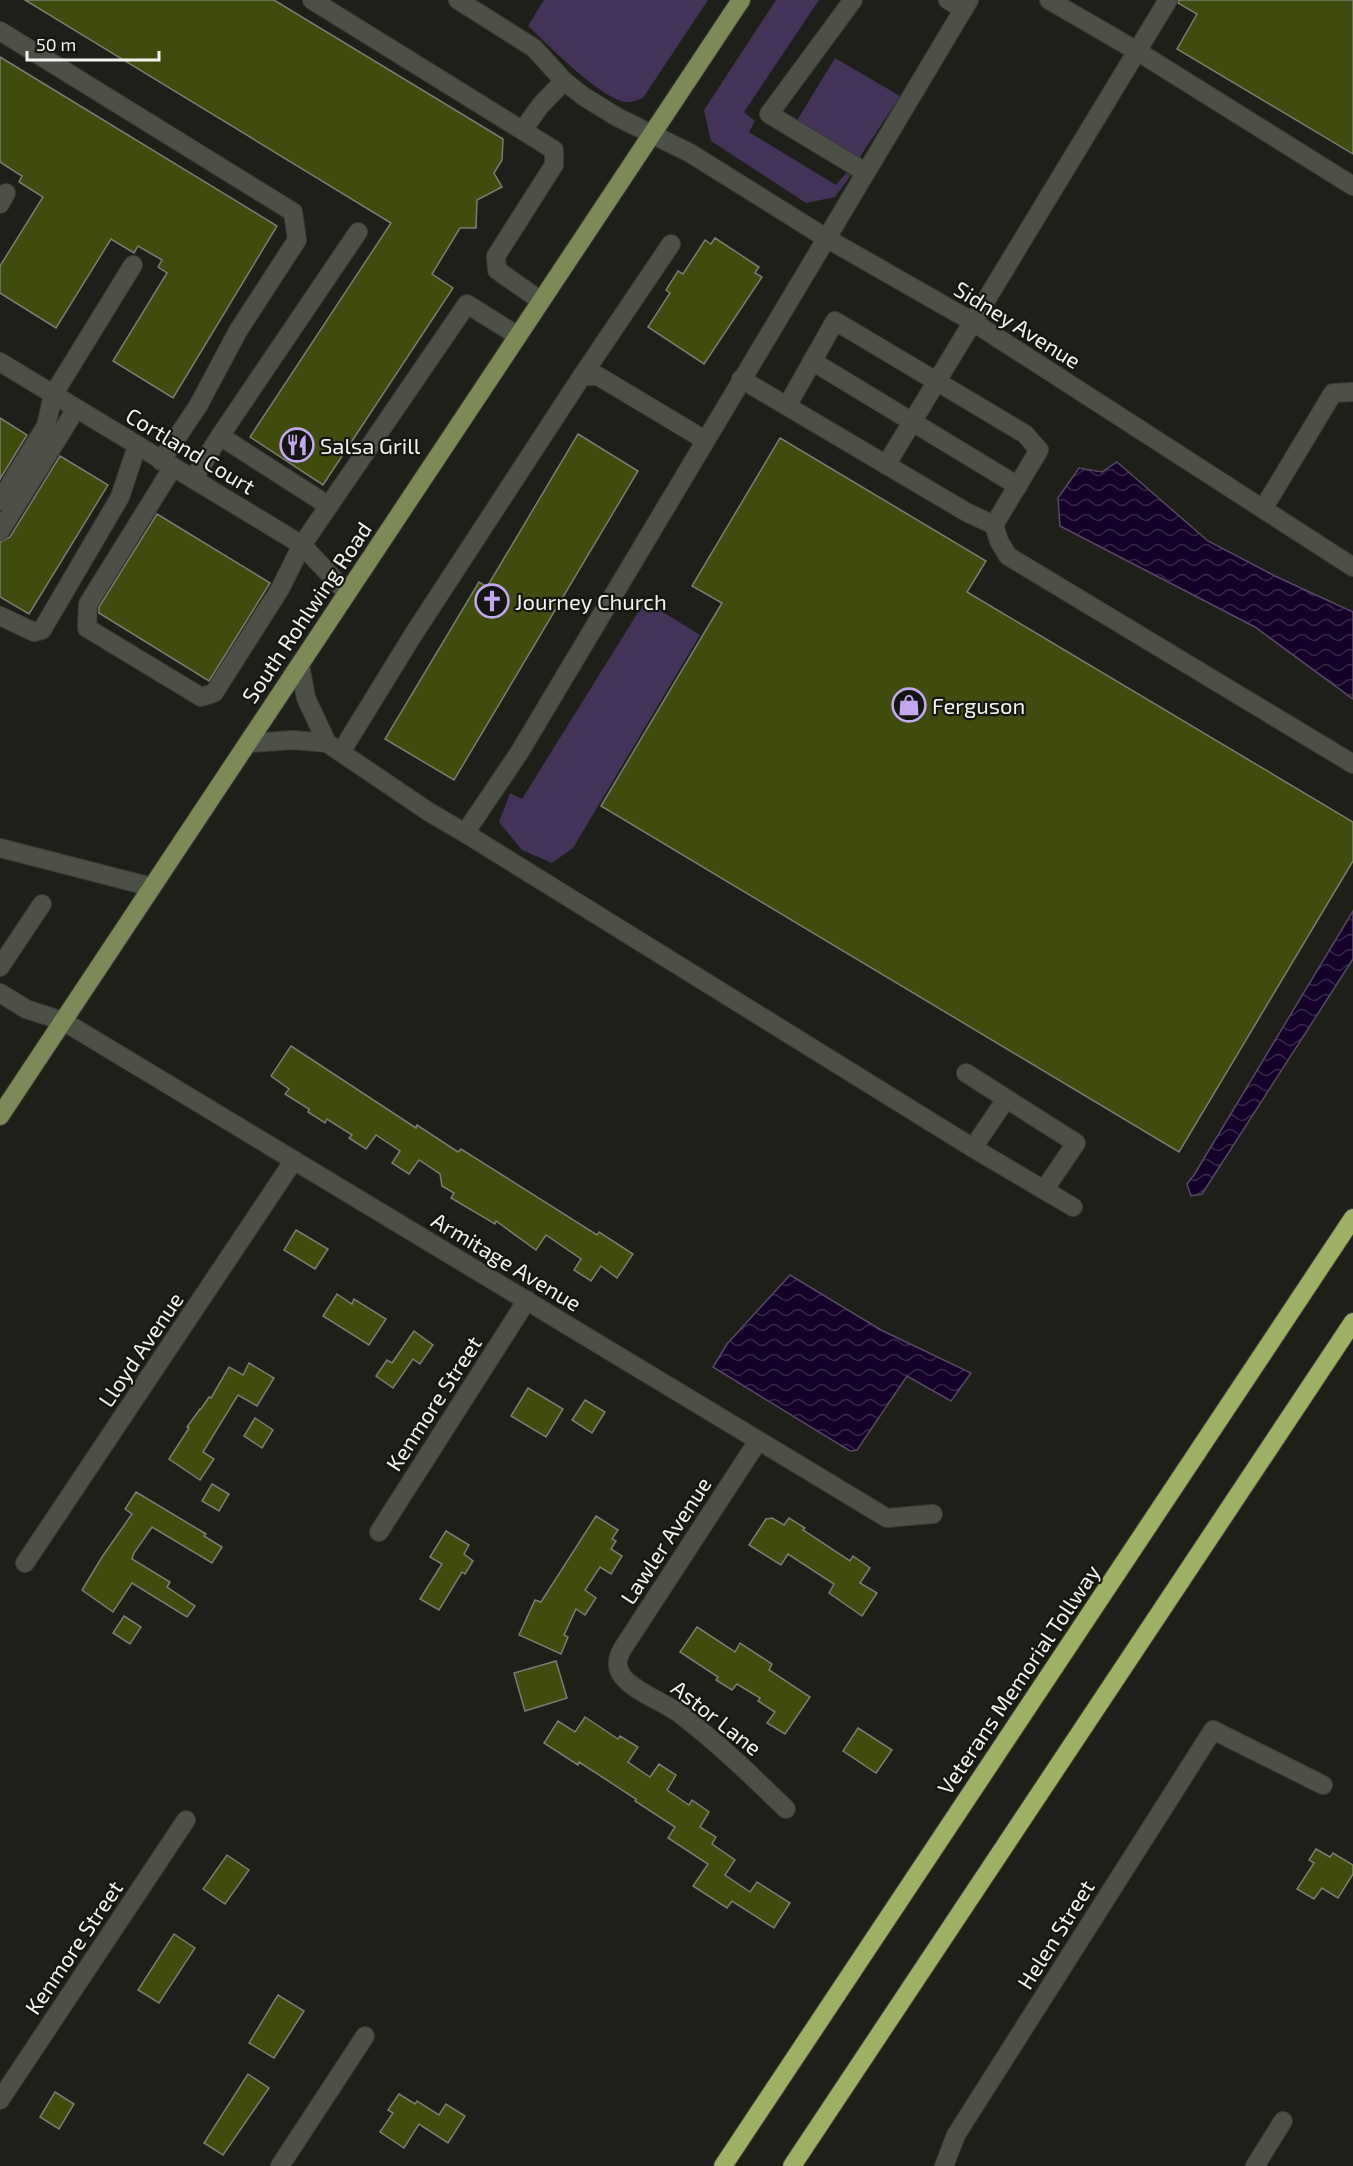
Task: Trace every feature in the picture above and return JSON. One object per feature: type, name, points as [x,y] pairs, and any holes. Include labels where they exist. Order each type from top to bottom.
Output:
[{"type":"highway","points":[[1312,1280],[1353,1207]]},
{"type":"highway","name":"Veterans Memorial Tollway","points":[[723,2166],[1353,1218]]},
{"type":"highway","points":[[792,2166],[1353,1322]]},
{"type":"main road","name":"South Rohlwing Road","points":[[0,1116],[741,0]]},
{"type":"street","points":[[312,0],[554,150],[554,165],[496,256],[497,270],[541,301]]},
{"type":"street","name":"Sidney Avenue","points":[[458,0],[534,48],[564,81],[583,96],[617,117],[690,153],[826,237],[973,322],[1353,567]]},
{"type":"street","points":[[853,0],[769,114],[865,172]]},
{"type":"street","points":[[1049,0],[1137,51],[1353,186]]},
{"type":"street","points":[[886,465],[1168,0]]},
{"type":"street","points":[[465,833],[519,753],[865,172],[960,3]]},
{"type":"street","points":[[0,31],[293,212],[297,240],[238,332],[88,604],[87,627],[201,697],[213,693],[280,589],[302,545],[467,304],[518,336]]},
{"type":"street","points":[[523,130],[540,106],[564,81]]},
{"type":"street","points":[[193,479],[358,232]]},
{"type":"street","points":[[334,747],[413,635],[671,244]]},
{"type":"street","points":[[0,501],[46,426],[53,395],[133,265]]},
{"type":"street","points":[[787,406],[836,321],[1025,434],[1039,450],[994,525]]},
{"type":"street","points":[[812,361],[1018,486]]},
{"type":"street","name":"Cortland Court","points":[[0,362],[302,545],[347,593]]},
{"type":"street","points":[[582,376],[598,376],[705,440]]},
{"type":"street","points":[[741,379],[968,513],[994,525],[999,541],[1008,556],[1353,764]]},
{"type":"street","points":[[1263,509],[1333,393],[1353,392]]},
{"type":"street","points":[[0,531],[76,409]]},
{"type":"street","points":[[220,436],[329,506]]},
{"type":"street","points":[[0,616],[34,632],[42,630],[120,497],[137,446]]},
{"type":"street","points":[[300,665],[306,698],[334,747]]},
{"type":"street","points":[[248,743],[294,740],[334,747],[429,812],[1073,1207]]},
{"type":"street","points":[[0,848],[152,887]]},
{"type":"street","points":[[0,967],[42,904]]},
{"type":"street","name":"Armitage Avenue","points":[[0,993],[26,1009],[63,1021],[887,1518],[933,1514]]},
{"type":"street","points":[[966,1073],[1076,1143],[1044,1190]]},
{"type":"street","points":[[974,1148],[1006,1099]]},
{"type":"street","name":"Lloyd Avenue","points":[[25,1563],[294,1161]]},
{"type":"street","name":"Kenmore Street","points":[[379,1532],[527,1300]]},
{"type":"street","name":"Lawler Avenue","points":[[617,1666],[622,1648],[758,1441]]},
{"type":"street","name":"Astor Lane","points":[[617,1666],[631,1685],[679,1713],[715,1742],[786,1809]]},
{"type":"street","name":"Helen Street","points":[[944,2166],[956,2136],[1213,1730],[1323,1785]]},
{"type":"street","name":"Kenmore Street","points":[[0,2100],[186,1820]]},
{"type":"street","points":[[280,2166],[365,2036]]},
{"type":"street","points":[[1255,2166],[1283,2121]]},
{"type":"shaded area","points":[[544,0],[708,0],[643,98],[625,102],[614,98],[588,81],[528,26]]},
{"type":"shaded area","points":[[776,0],[819,0],[744,112],[755,121],[749,132],[836,185],[846,173],[851,175],[835,197],[806,203],[711,141],[704,110]]},
{"type":"shaded area","points":[[835,58],[900,96],[858,160],[796,122]]},
{"type":"shaded area","points":[[645,601],[700,635],[573,848],[552,863],[522,850],[499,822],[510,793],[522,799]]},
{"type":"water","points":[[1117,462],[1208,541],[1277,577],[1353,612],[1353,699],[1255,627],[1060,526],[1058,498],[1079,468],[1102,472]]},
{"type":"water","points":[[1353,911],[1353,959],[1202,1194],[1191,1196],[1187,1184]]},
{"type":"water","points":[[790,1275],[881,1330],[971,1373],[951,1401],[907,1376],[857,1450],[850,1451],[713,1367],[727,1344]]},
{"type":"building","points":[[25,0],[274,0],[503,139],[502,160],[494,173],[502,187],[477,200],[476,228],[460,228],[432,274],[453,288],[323,485],[250,437],[391,223]]},
{"type":"building","points":[[1179,0],[1353,0],[1353,154],[1177,49],[1197,14],[1178,3]]},
{"type":"building","points":[[0,57],[277,226],[173,398],[113,361],[167,273],[158,267],[162,260],[138,246],[134,253],[111,239],[56,328],[0,293],[0,266],[43,197],[19,182],[22,176],[0,162]]},
{"type":"building","points":[[715,238],[759,267],[755,273],[762,277],[704,364],[648,327],[670,293],[666,290],[678,271],[683,274],[705,240],[711,244]]},
{"type":"building","points":[[0,418],[27,435],[0,479]]},
{"type":"building","points":[[578,434],[638,471],[454,780],[385,739],[479,582],[487,587]]},
{"type":"building","name":"Ferguson","points":[[780,438],[986,561],[967,592],[1353,822],[1353,861],[1179,1152],[601,806],[722,603],[692,586]]},
{"type":"building","points":[[60,456],[108,485],[29,614],[0,597],[0,542],[10,537]]},
{"type":"building","points":[[157,514],[270,583],[209,681],[99,613],[99,607]]},
{"type":"building","points":[[291,1046],[416,1128],[417,1125],[458,1152],[461,1149],[597,1235],[599,1232],[633,1254],[617,1278],[601,1266],[591,1281],[574,1270],[581,1259],[546,1235],[536,1250],[496,1221],[495,1224],[451,1198],[454,1193],[442,1186],[440,1174],[419,1160],[409,1174],[392,1163],[400,1151],[376,1135],[366,1149],[349,1138],[352,1135],[327,1119],[325,1123],[308,1112],[309,1109],[285,1094],[289,1089],[271,1076]]},
{"type":"building","points":[[296,1230],[328,1249],[315,1269],[284,1250]]},
{"type":"building","points":[[337,1294],[352,1304],[354,1299],[386,1319],[369,1345],[323,1316]]},
{"type":"building","points":[[414,1331],[433,1345],[420,1364],[413,1359],[393,1388],[376,1376],[387,1360],[392,1363]]},
{"type":"building","points":[[249,1363],[274,1378],[257,1406],[238,1395],[203,1452],[214,1459],[200,1480],[169,1459],[189,1428],[187,1427],[209,1397],[211,1398],[229,1367],[243,1375]]},
{"type":"building","points":[[528,1388],[563,1409],[546,1437],[511,1416]]},
{"type":"building","points":[[585,1400],[605,1412],[592,1433],[572,1420]]},
{"type":"building","points":[[255,1418],[273,1430],[262,1448],[244,1436]]},
{"type":"building","points":[[212,1484],[229,1494],[219,1511],[202,1501]]},
{"type":"building","points":[[136,1492],[206,1534],[204,1536],[222,1547],[212,1563],[152,1527],[134,1553],[132,1559],[170,1582],[167,1587],[195,1606],[187,1617],[132,1583],[113,1612],[82,1590],[132,1514],[125,1509]]},
{"type":"building","points":[[596,1516],[618,1530],[612,1539],[616,1541],[611,1549],[622,1556],[611,1574],[600,1567],[585,1590],[596,1598],[585,1615],[576,1609],[564,1635],[568,1637],[561,1654],[519,1635],[535,1600],[541,1602]]},
{"type":"building","points":[[772,1518],[784,1525],[789,1518],[850,1561],[853,1556],[870,1568],[860,1583],[877,1593],[862,1616],[829,1593],[834,1584],[788,1554],[781,1565],[749,1545],[766,1519]]},
{"type":"building","points":[[446,1531],[469,1545],[464,1554],[473,1561],[465,1574],[462,1572],[439,1610],[420,1599],[442,1564],[430,1557]]},
{"type":"building","points":[[124,1616],[141,1627],[130,1644],[113,1633]]},
{"type":"building","points":[[697,1627],[735,1652],[740,1643],[772,1664],[769,1670],[810,1697],[785,1734],[767,1723],[775,1712],[758,1701],[760,1698],[737,1684],[732,1690],[716,1680],[718,1677],[680,1652]]},
{"type":"building","points":[[556,1661],[567,1698],[525,1711],[514,1673]]},
{"type":"building","points":[[585,1717],[618,1739],[620,1736],[638,1747],[628,1762],[650,1777],[659,1764],[676,1775],[667,1790],[689,1805],[692,1800],[709,1812],[700,1827],[716,1837],[712,1844],[735,1860],[725,1875],[750,1892],[757,1882],[790,1903],[774,1928],[732,1901],[727,1908],[693,1886],[708,1864],[668,1838],[675,1827],[579,1762],[578,1765],[544,1743],[558,1721],[575,1732]]},
{"type":"building","points":[[858,1728],[892,1750],[876,1773],[843,1751]]},
{"type":"building","points":[[1316,1849],[1330,1857],[1333,1853],[1353,1865],[1353,1874],[1338,1898],[1322,1888],[1314,1899],[1297,1889],[1314,1863],[1309,1860]]},
{"type":"building","points":[[227,1855],[249,1870],[225,1904],[203,1889]]},
{"type":"building","points":[[174,1934],[195,1948],[159,2003],[138,1990]]},
{"type":"building","points":[[278,1995],[304,2011],[274,2058],[249,2043]]},
{"type":"building","points":[[248,2074],[269,2088],[223,2155],[204,2143]]},
{"type":"building","points":[[55,2092],[74,2104],[59,2129],[40,2117]]},
{"type":"building","points":[[399,2094],[415,2104],[417,2101],[439,2115],[446,2104],[465,2116],[448,2143],[419,2124],[404,2148],[380,2132],[393,2113],[388,2110]]},
{"type":"place","name":"Salsa Grill","points":[[297,445]]},
{"type":"place","name":"Journey Church","points":[[492,601]]},
{"type":"place","name":"Ferguson","points":[[909,705]]}]
